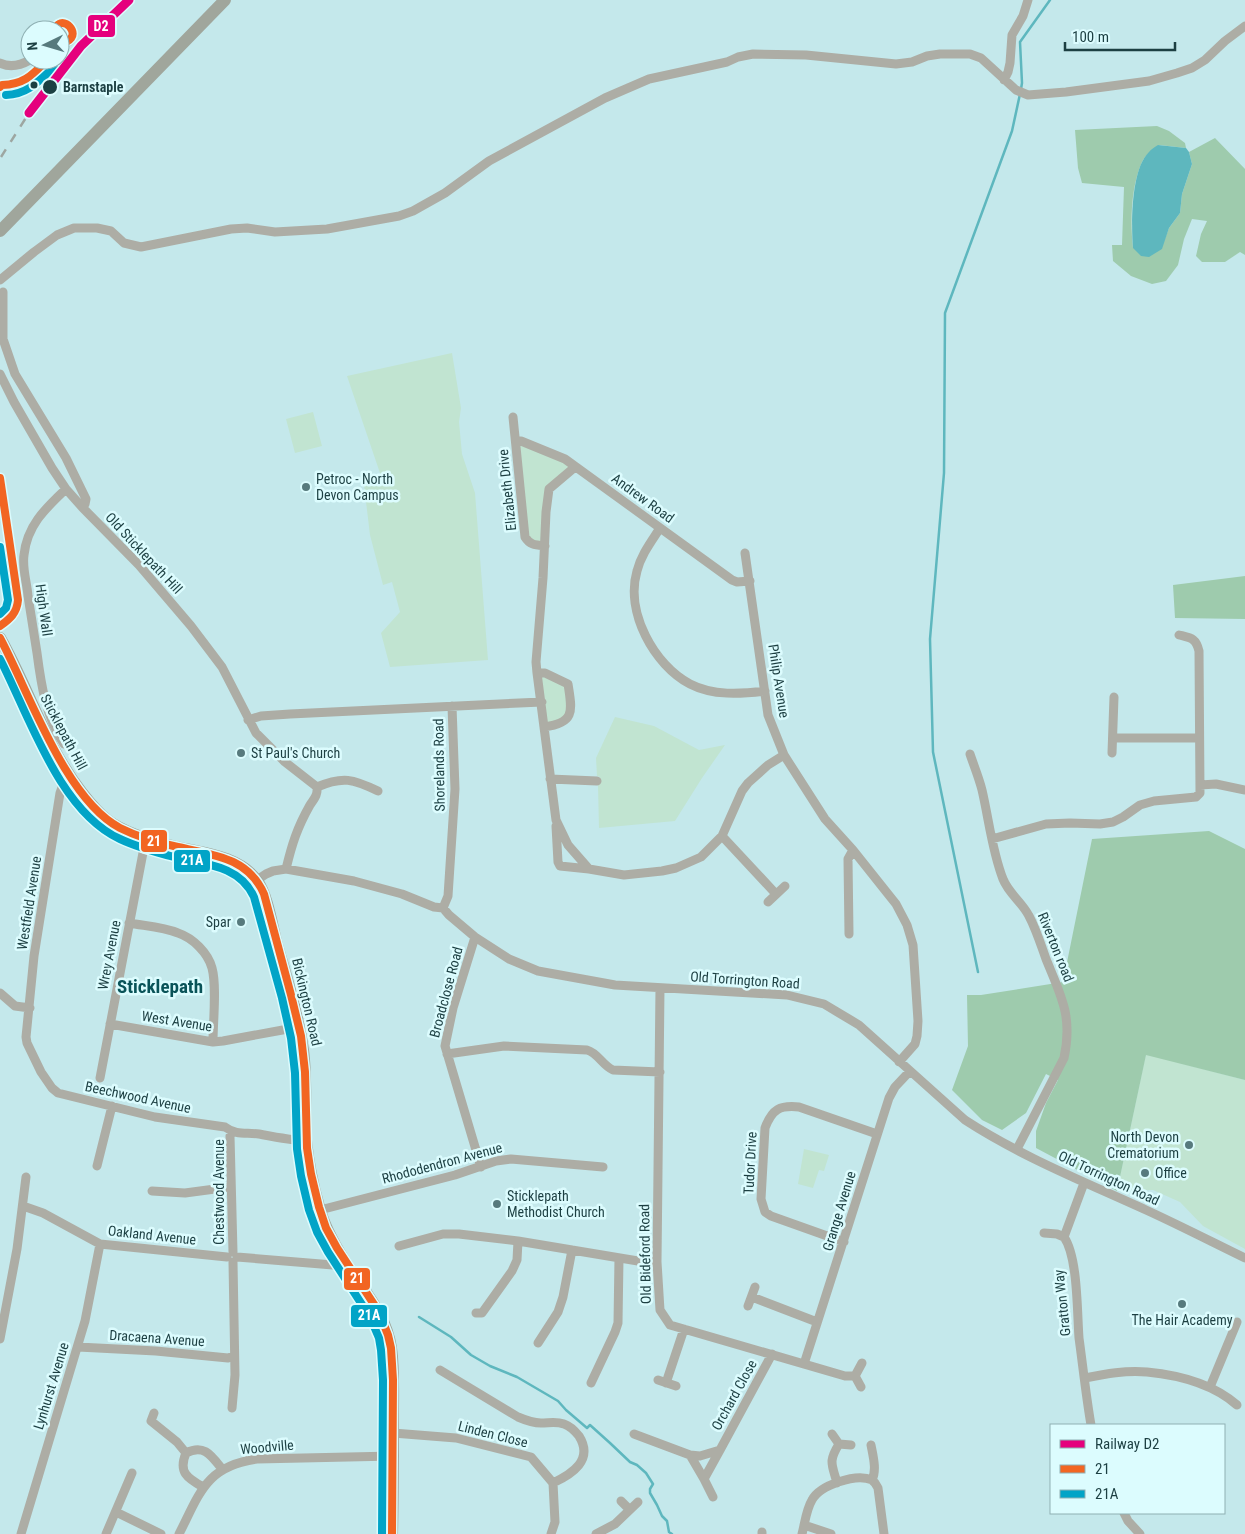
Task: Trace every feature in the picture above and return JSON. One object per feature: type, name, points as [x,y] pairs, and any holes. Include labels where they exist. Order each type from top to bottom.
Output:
[{"type":"main road","points":[[0,231],[225,0]]},
{"type":"main road","name":"Sticklepath Hill","points":[[0,638],[15,665],[48,741],[69,777],[94,809],[108,821],[122,829],[173,846],[226,858],[236,863],[257,880]]},
{"type":"main road","name":"Bickington Road","points":[[257,880],[270,916],[299,1027],[306,1080],[306,1141],[320,1210],[332,1240],[376,1307],[386,1328],[391,1346],[394,1456],[392,1534]]},
{"type":"street","points":[[1004,80],[1010,63],[1012,35],[1023,16],[1028,0]]},
{"type":"street","points":[[70,26],[73,35],[70,40]]},
{"type":"street","points":[[0,280],[57,235],[74,228],[96,228],[111,232],[124,243],[141,246],[231,229],[247,228],[274,232],[327,229],[399,216],[414,211],[445,193],[490,161],[605,98],[649,79],[727,62],[738,57],[753,54],[806,55],[896,64],[912,62],[927,56],[940,54],[970,54],[981,58],[1016,90],[1028,95],[1149,81],[1177,73],[1192,68],[1205,60],[1225,41],[1245,26]]},
{"type":"street","points":[[0,64],[13,66],[20,64]]},
{"type":"street","points":[[3,292],[3,339],[14,374],[66,458],[86,499],[82,507]]},
{"type":"street","name":"Old Sticklepath Hill","points":[[0,374],[47,460],[66,489],[139,565],[191,626],[222,667],[256,733],[271,749],[317,788]]},
{"type":"street","name":"Elizabeth Drive","points":[[513,417],[525,537],[533,545],[544,546]]},
{"type":"street","name":"Andrew Road","points":[[516,441],[565,459],[732,580],[737,582],[750,581]]},
{"type":"street","points":[[575,467],[549,489],[536,662],[556,820],[558,865],[624,875],[676,868],[701,857],[722,836],[742,791],[768,765],[784,755]]},
{"type":"street","points":[[0,478],[18,600],[16,612],[0,626]]},
{"type":"street","name":"High Wall","points":[[64,744],[57,734],[48,712],[41,682],[30,612],[24,554],[28,538],[37,518],[66,489]]},
{"type":"street","points":[[660,528],[642,556],[634,585],[636,608],[642,630],[651,646],[675,673],[691,685],[723,694],[765,691]]},
{"type":"street","name":"Philip Avenue","points":[[745,553],[768,715],[784,755],[825,819],[896,904],[907,925],[913,945],[918,1021],[917,1036],[910,1050],[900,1062]]},
{"type":"street","points":[[992,839],[1046,824],[1100,824],[1113,822],[1140,806],[1154,801],[1196,796],[1200,793],[1199,652],[1197,643],[1194,640],[1179,635]]},
{"type":"street","points":[[537,673],[545,673],[568,684],[572,710],[568,717],[557,725],[544,727]]},
{"type":"street","points":[[1112,753],[1114,698]]},
{"type":"street","points":[[452,706],[542,702]]},
{"type":"street","name":"Shorelands Road","points":[[248,720],[261,716],[290,714],[452,706],[455,790],[448,896],[443,908]]},
{"type":"street","points":[[1113,738],[1199,738]]},
{"type":"street","name":"Riverton road","points":[[970,754],[982,788],[992,839],[1003,879],[1009,892],[1021,902],[1030,917],[1063,1002],[1068,1027],[1064,1058],[1017,1149]]},
{"type":"street","name":"Westfield Avenue","points":[[26,1037],[42,898],[60,793],[64,782],[69,777]]},
{"type":"street","points":[[286,869],[294,837],[317,794],[317,788],[342,779],[355,780],[378,791]]},
{"type":"street","points":[[550,779],[596,780]]},
{"type":"street","points":[[1200,785],[1216,784],[1245,790]]},
{"type":"street","points":[[556,820],[568,844],[589,869]]},
{"type":"street","points":[[722,836],[776,894]]},
{"type":"street","name":"Wrey Avenue","points":[[100,1078],[146,837]]},
{"type":"street","points":[[849,934],[848,859],[852,850]]},
{"type":"street","name":"Old Torrington Road","points":[[257,880],[273,871],[286,869],[354,881],[402,894],[434,907],[443,908],[449,916],[509,959],[538,971],[615,985],[787,995],[817,1002],[859,1024],[910,1072],[984,1133],[1084,1183],[1146,1210],[1245,1258]]},
{"type":"street","points":[[768,902],[785,886]]},
{"type":"street","points":[[129,923],[177,932],[187,937],[205,955],[212,968],[214,985],[212,1042]]},
{"type":"street","name":"Broadclose Road","points":[[475,936],[445,1046],[481,1167]]},
{"type":"street","name":"Old Bideford Road","points":[[660,988],[657,1262],[660,1310],[670,1325],[845,1376],[855,1376]]},
{"type":"street","points":[[0,992],[15,1006],[30,1008]]},
{"type":"street","name":"West Avenue","points":[[110,1024],[212,1042],[222,1042],[299,1027]]},
{"type":"street","name":"Beechwood Avenue","points":[[26,1037],[41,1072],[52,1088],[58,1093],[155,1117],[306,1141]]},
{"type":"street","name":"Broadclose Road","points":[[447,1054],[504,1046],[587,1050],[594,1052],[607,1067],[613,1070],[660,1072]]},
{"type":"street","name":"Grange Avenue","points":[[804,1364],[889,1098],[895,1087],[910,1072]]},
{"type":"street","points":[[98,1166],[112,1106]]},
{"type":"street","name":"Tudor Drive","points":[[844,1242],[771,1216],[765,1212],[761,1199],[765,1128],[774,1111],[788,1106],[799,1107],[877,1134]]},
{"type":"street","name":"Chestwood Avenue","points":[[229,1130],[235,1375],[232,1408]]},
{"type":"street","name":"Rhododendron Avenue","points":[[320,1210],[455,1175],[511,1158],[604,1168]]},
{"type":"street","points":[[0,1339],[18,1249],[26,1177]]},
{"type":"street","points":[[1044,1233],[1057,1234],[1064,1237],[1084,1183]]},
{"type":"street","points":[[152,1190],[185,1193],[230,1187]]},
{"type":"street","name":"Oakland Avenue","points":[[23,1206],[43,1213],[100,1244],[333,1266],[344,1260]]},
{"type":"street","points":[[405,1248],[443,1234],[459,1234],[518,1241],[644,1262],[657,1262]]},
{"type":"street","name":"Gratton Way","points":[[1064,1237],[1070,1245],[1079,1337],[1091,1424]]},
{"type":"street","points":[[481,1316],[517,1260],[518,1241]]},
{"type":"street","name":"Lynhurst Avenue","points":[[21,1534],[78,1347],[100,1244]]},
{"type":"street","points":[[537,1346],[558,1312],[563,1297],[572,1250]]},
{"type":"street","points":[[591,1382],[618,1323],[619,1258]]},
{"type":"street","points":[[755,1287],[750,1301],[817,1322]]},
{"type":"street","points":[[1210,1387],[1237,1322]]},
{"type":"street","points":[[666,1383],[684,1329]]},
{"type":"street","name":"Dracaena Avenue","points":[[78,1347],[156,1351],[228,1358],[234,1356]]},
{"type":"street","name":"Orchard Close","points":[[704,1479],[772,1354]]},
{"type":"street","points":[[861,1387],[855,1376],[862,1363]]},
{"type":"street","points":[[453,1365],[444,1372],[523,1419],[539,1423],[554,1422],[564,1424],[575,1431],[580,1438],[584,1447],[580,1464],[574,1471],[553,1483],[555,1522],[551,1534]]},
{"type":"street","points":[[1084,1378],[1116,1373],[1146,1372],[1187,1380],[1210,1387],[1237,1405]]},
{"type":"street","points":[[154,1413],[151,1421],[177,1442],[186,1453]]},
{"type":"street","name":"Linden Close","points":[[393,1433],[456,1438],[531,1456],[553,1483]]},
{"type":"street","name":"Orchard Close","points":[[634,1434],[690,1455],[700,1456],[720,1450]]},
{"type":"street","points":[[832,1434],[839,1444]]},
{"type":"street","points":[[839,1444],[851,1445]]},
{"type":"street","points":[[837,1483],[831,1461],[832,1455],[839,1444]]},
{"type":"street","points":[[871,1445],[874,1465],[874,1477],[872,1480]]},
{"type":"street","points":[[186,1453],[198,1448],[205,1450],[222,1469]]},
{"type":"street","points":[[186,1453],[182,1467],[185,1474],[193,1482],[203,1487]]},
{"type":"street","points":[[690,1455],[713,1496]]},
{"type":"street","name":"Woodville","points":[[179,1534],[203,1487],[222,1469],[240,1462],[257,1459],[394,1456]]},
{"type":"street","points":[[106,1534],[132,1473]]},
{"type":"street","points":[[831,1534],[803,1530],[811,1501],[817,1492],[837,1483],[860,1478],[872,1480],[878,1488],[884,1534]]},
{"type":"street","points":[[621,1501],[629,1510]]},
{"type":"street","points":[[596,1534],[615,1524],[638,1502]]},
{"type":"street","points":[[116,1512],[161,1534]]},
{"type":"street","points":[[1124,1514],[1128,1521],[1140,1534]]},
{"type":"green space","points":[[1157,126],[1169,131],[1185,143],[1186,148],[1159,145],[1143,159],[1138,172],[1132,204],[1133,248],[1161,249],[1169,228],[1180,213],[1182,194],[1192,164],[1189,152],[1215,138],[1245,169],[1245,255],[1240,252],[1225,262],[1202,262],[1196,256],[1201,234],[1207,221],[1192,219],[1184,239],[1178,265],[1166,281],[1152,284],[1131,276],[1113,261],[1112,245],[1122,245],[1124,187],[1082,183],[1078,168],[1075,130]]},
{"type":"green space","points":[[452,353],[461,408],[459,422],[462,454],[475,493],[488,660],[390,667],[381,633],[400,612],[392,582],[383,585],[370,535],[364,485],[382,479],[347,376]]},
{"type":"green space","points":[[313,412],[322,446],[295,453],[286,419]]},
{"type":"green space","points":[[519,445],[565,461],[569,467],[547,486],[541,542],[534,542],[528,537]]},
{"type":"green space","points":[[1245,576],[1245,619],[1175,618],[1173,585]]},
{"type":"green space","points":[[540,676],[566,685],[567,693],[568,706],[565,715],[561,719],[546,725]]},
{"type":"green space","points":[[615,717],[654,726],[699,750],[725,745],[675,821],[599,828],[598,786],[600,777],[597,776],[596,758]]},
{"type":"green space","points":[[1209,831],[1245,849],[1245,1080],[1146,1055],[1117,1191],[1036,1148],[1036,1131],[1046,1103],[1058,1080],[1046,1074],[1026,1113],[1002,1130],[982,1120],[952,1090],[968,1046],[967,995],[981,995],[1063,982],[1092,839]]},
{"type":"green space","name":"North Devon Crematorium","points":[[1146,1054],[1245,1080],[1245,1249],[1203,1226],[1180,1202],[1153,1190],[1117,1191]]},
{"type":"green space","points":[[804,1149],[829,1155],[824,1171],[819,1170],[813,1188],[798,1184]]},
{"type":"water","points":[[1158,145],[1186,148],[1192,164],[1182,194],[1180,213],[1169,228],[1162,249],[1149,257],[1141,256],[1133,248],[1133,197],[1143,160]]},
{"type":"waterway","points":[[1021,89],[1020,42],[1050,0]]},
{"type":"waterway","points":[[978,972],[933,752],[930,639],[944,473],[945,313],[1012,131],[1020,94]]},
{"type":"waterway","points":[[419,1317],[451,1337],[471,1355],[490,1366],[517,1377],[558,1401],[587,1428],[590,1425],[630,1462],[637,1465],[646,1473],[653,1484],[650,1493],[662,1516],[667,1521],[669,1532],[672,1534]]},
{"type":"railway","points":[[1,157],[29,113]]},
{"type":"rail line","name":"D2","points":[[29,113],[81,46],[129,0]]},
{"type":"transit line","name":"21","points":[[70,27],[73,34],[70,39]]},
{"type":"transit line","name":"21","points":[[0,87],[22,81],[37,70]]},
{"type":"transit line","name":"21A","points":[[6,95],[27,89],[51,70]]},
{"type":"transit line","name":"21","points":[[0,478],[18,600],[12,615],[0,626]]},
{"type":"transit line","name":"21A","points":[[0,547],[8,600],[6,608],[0,614]]},
{"type":"transit line","name":"21","points":[[0,638],[50,742],[82,794],[100,814],[120,828],[141,837],[216,856],[239,865],[249,872],[264,894],[301,1036],[305,1072],[307,1148],[319,1207],[326,1228],[337,1248],[379,1312],[391,1348],[393,1380],[392,1534]]},
{"type":"transit line","name":"21A","points":[[0,659],[35,733],[63,785],[80,807],[99,826],[120,839],[140,847],[174,857],[209,864],[230,872],[248,886],[254,897],[291,1038],[295,1073],[297,1149],[309,1210],[317,1232],[370,1317],[379,1338],[383,1380],[382,1534]]},
{"type":"place","name":"Barnstaple","points":[[50,87]]},
{"type":"place","name":"Petroc - North Devon Campus","points":[[306,487]]},
{"type":"place","name":"St Paul's Church","points":[[241,753]]},
{"type":"place","name":"Spar","points":[[241,922]]},
{"type":"place","name":"North Devon Crematorium","points":[[1189,1145]]},
{"type":"place","name":"Office","points":[[1145,1173]]},
{"type":"place","name":"Sticklepath Methodist Church","points":[[497,1204]]},
{"type":"place","name":"The Hair Academy","points":[[1182,1304]]},
{"type":"district","name":"Sticklepath","points":[[160,986]]}]
